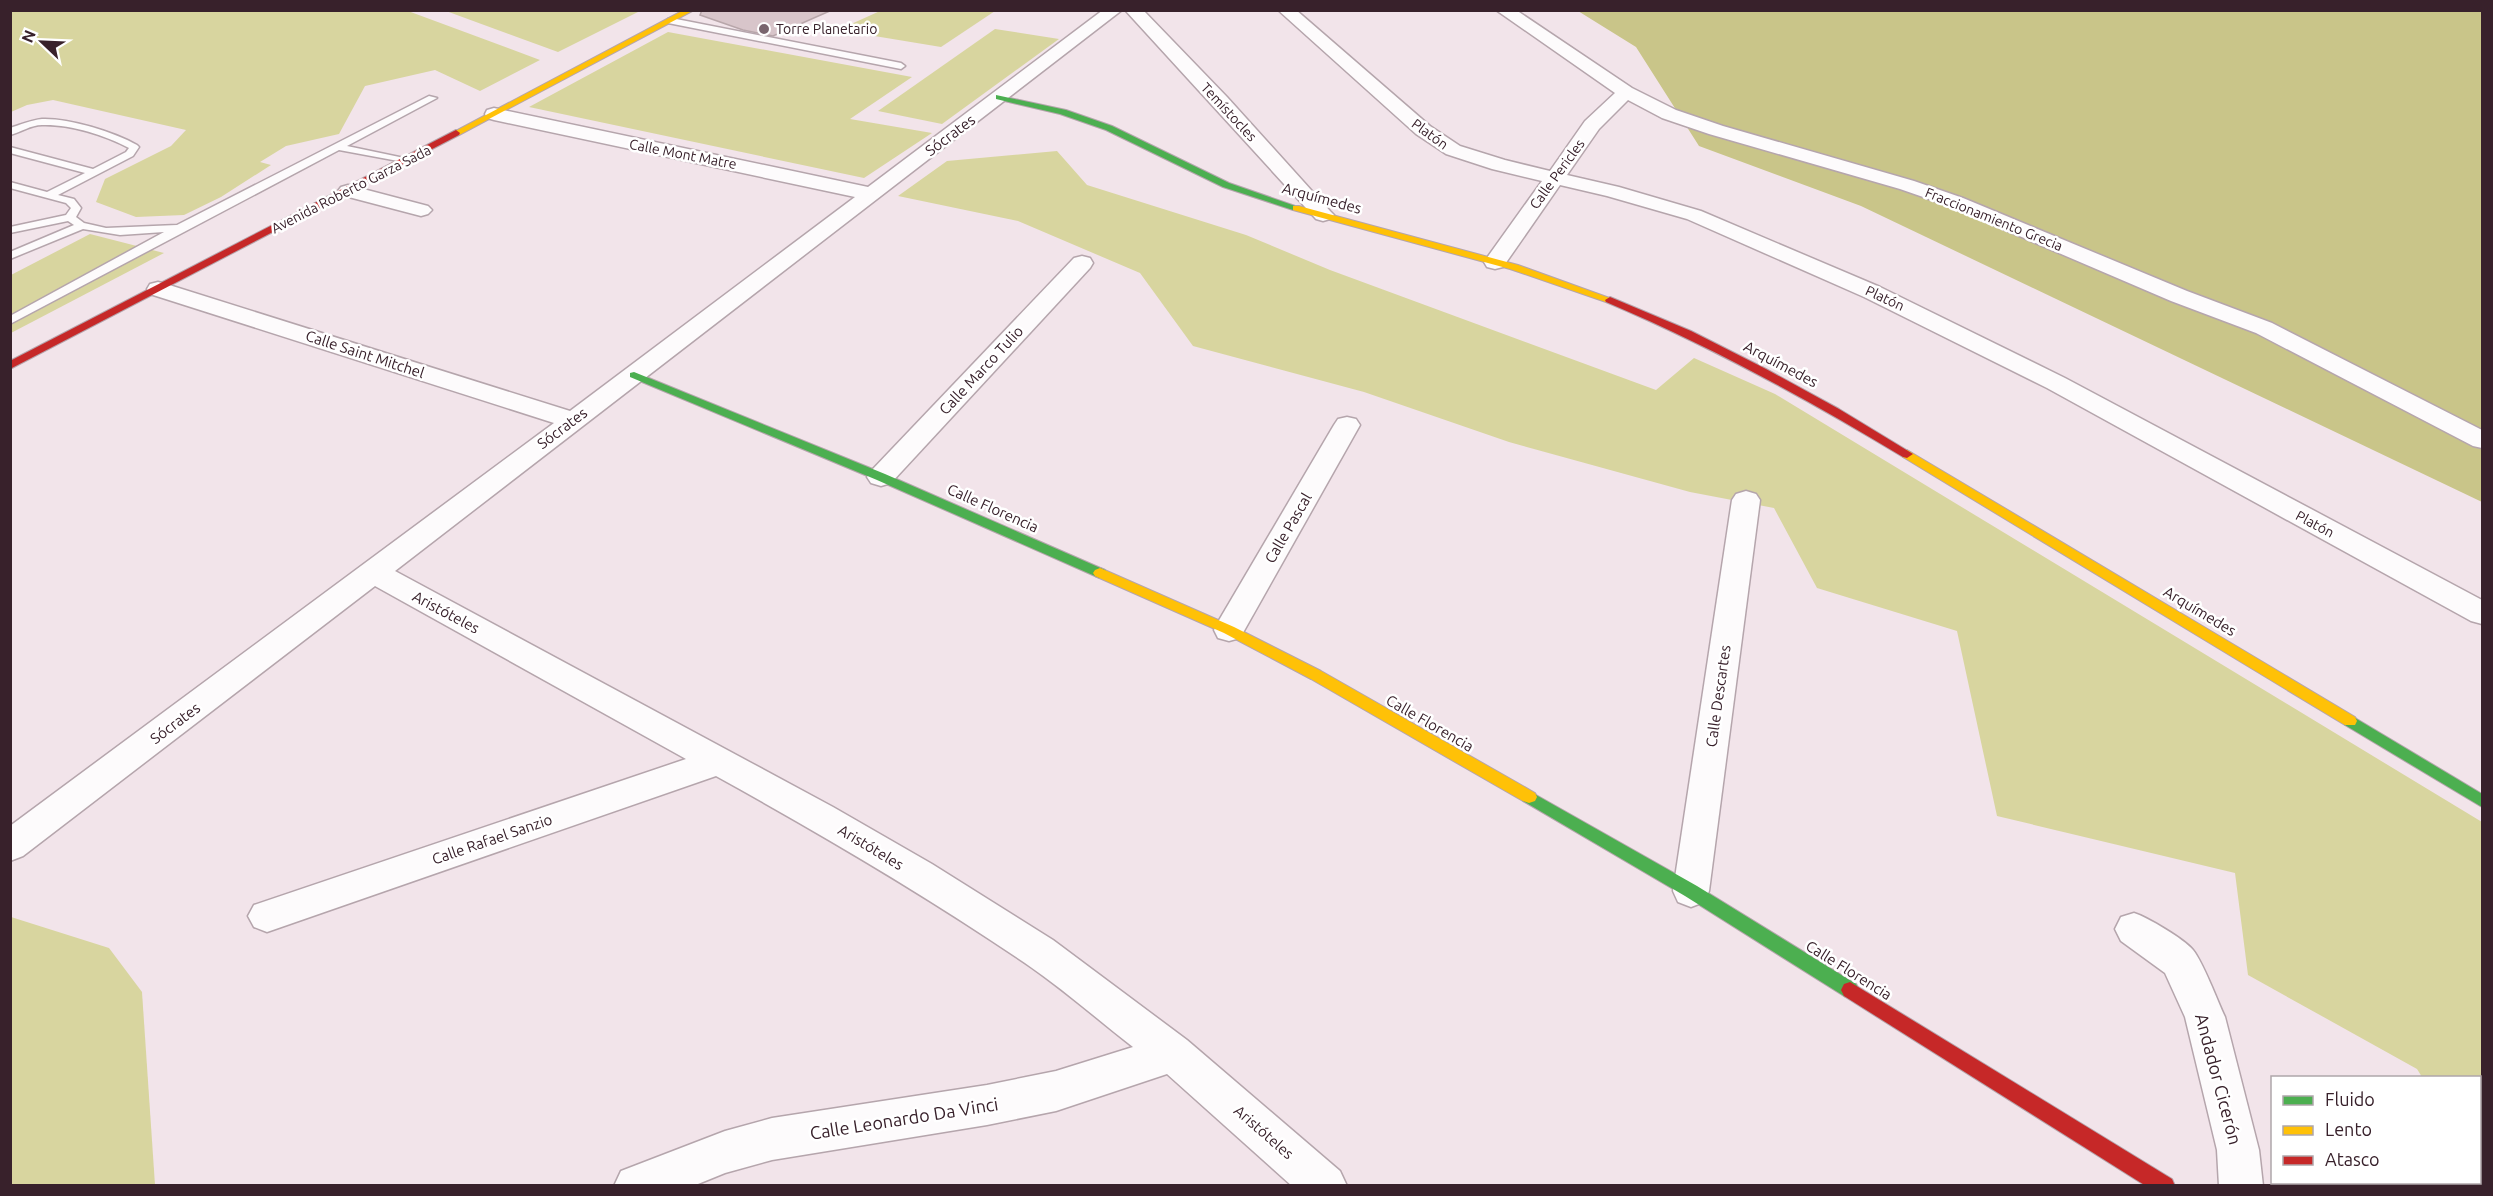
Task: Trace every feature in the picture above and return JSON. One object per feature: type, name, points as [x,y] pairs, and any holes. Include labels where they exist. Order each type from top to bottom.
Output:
[{"type":"street","name":"Avenida Roberto Garza Sada","points":[[10,366],[691,10]]},
{"type":"street","name":"Sócrates","points":[[10,846],[375,573],[572,420],[1114,10]]},
{"type":"street","name":"Temístocles","points":[[1132,10],[1220,101],[1323,215]]},
{"type":"street","name":"Platón","points":[[1286,10],[1438,142],[1472,158],[1612,191],[1694,216],[1872,292],[2056,383],[2192,459],[2482,613]]},
{"type":"street","name":"Fraccionamiento Grecia","points":[[1504,10],[1645,103],[1692,122],[1877,175],[1956,202],[2179,296],[2264,328],[2482,440]]},
{"type":"street","name":"Calle Pericles","points":[[1495,262],[1592,125],[1626,92]]},
{"type":"street","name":"Arquímedes","points":[[999,97],[1090,122],[1123,134],[1212,179],[1241,191],[1554,279],[1634,310],[1787,384],[1874,434],[2482,801]]},
{"type":"street","name":"Calle Mont Matre","points":[[494,114],[872,194]]},
{"type":"street","points":[[348,191],[421,210]]},
{"type":"street","name":"Calle Marco Tulio","points":[[881,477],[1082,263]]},
{"type":"street","name":"Calle Saint Mitchel","points":[[158,289],[572,420]]},
{"type":"street","name":"Calle Florencia","points":[[634,375],[881,477],[1229,630],[1316,675],[1691,891],[2165,1185]]},
{"type":"street","name":"Calle Pascal","points":[[1229,630],[1347,425]]},
{"type":"street","name":"Calle Descartes","points":[[1691,891],[1746,500]]},
{"type":"street","name":"Aristóteles","points":[[375,573],[821,817],[919,875],[1040,952],[1173,1053],[1325,1185]]},
{"type":"street","name":"Calle Rafael Sanzio","points":[[267,916],[717,762]]},
{"type":"street","name":"Andador Cicerón","points":[[2134,929],[2179,961],[2205,1017],[2238,1149],[2241,1185]]},
{"type":"street","name":"Calle Leonardo Da Vinci","points":[[636,1185],[725,1152],[772,1139],[987,1105],[1056,1091],[1173,1053]]},
{"type":"lane","points":[[671,21],[901,66]]},
{"type":"lane","points":[[10,321],[182,227],[432,98]]},
{"type":"lane","points":[[10,132],[38,122],[53,122],[109,137],[134,147],[130,154],[51,194]]},
{"type":"lane","points":[[340,147],[405,161]]},
{"type":"lane","points":[[10,150],[93,172]]},
{"type":"lane","points":[[14,188],[51,194],[74,204],[76,208],[70,218]]},
{"type":"lane","points":[[70,218],[79,227],[99,231],[182,227]]},
{"type":"lane","points":[[10,230],[70,218]]},
{"type":"lane","points":[[10,256],[79,227]]},
{"type":"shaded area","points":[[11,10],[408,11],[540,60],[480,91],[435,70],[365,86],[339,134],[286,146],[260,162],[271,165],[221,197],[184,215],[136,217],[96,202],[105,179],[171,146],[186,130],[53,100],[27,105],[11,112]]},
{"type":"shaded area","points":[[446,11],[640,11],[558,52]]},
{"type":"shaded area","points":[[880,11],[995,11],[941,47],[838,30]]},
{"type":"shaded area","points":[[1578,11],[2482,11],[2482,502],[1861,206],[1699,146],[1636,47]]},
{"type":"shaded area","points":[[995,29],[1059,39],[942,124],[878,111]]},
{"type":"shaded area","points":[[668,32],[912,77],[850,119],[932,133],[864,178],[529,107]]},
{"type":"shaded area","points":[[1057,151],[1087,185],[1246,235],[1330,270],[1656,390],[1694,358],[1775,394],[2482,822],[2482,1183],[2481,1076],[2421,1076],[2417,1069],[2248,975],[2235,873],[1997,816],[1957,631],[1817,588],[1774,508],[1690,492],[1509,442],[1364,392],[1193,346],[1140,273],[1018,221],[898,196],[947,161]]},
{"type":"shaded area","points":[[90,234],[164,253],[11,333],[11,275]]},
{"type":"shaded area","points":[[11,917],[109,948],[142,992],[155,1185],[11,1185]]},
{"type":"building","name":"Torre Planetario","points":[[702,10],[832,10],[773,36],[743,30],[700,15]]},
{"type":"traffic: fast","points":[[999,97],[1063,112],[1109,128],[1226,185],[1296,208]]},
{"type":"traffic: fast","points":[[634,375],[881,477],[1100,573]]},
{"type":"traffic: fast","points":[[2350,721],[2482,801]]},
{"type":"traffic: fast","points":[[1529,797],[1691,891],[1850,990]]},
{"type":"traffic: slow","points":[[456,133],[691,10]]},
{"type":"traffic: slow","points":[[1296,208],[1514,267],[1610,300]]},
{"type":"traffic: slow","points":[[1907,454],[2350,721]]},
{"type":"traffic: slow","points":[[1100,573],[1229,630],[1316,675],[1529,797]]},
{"type":"traffic: jam","points":[[10,366],[456,133]]},
{"type":"traffic: jam","points":[[1610,300],[1649,316],[1762,371],[1907,454]]},
{"type":"traffic: jam","points":[[1850,990],[2165,1186]]},
{"type":"place","name":"Torre Planetario","points":[[764,29]]}]
